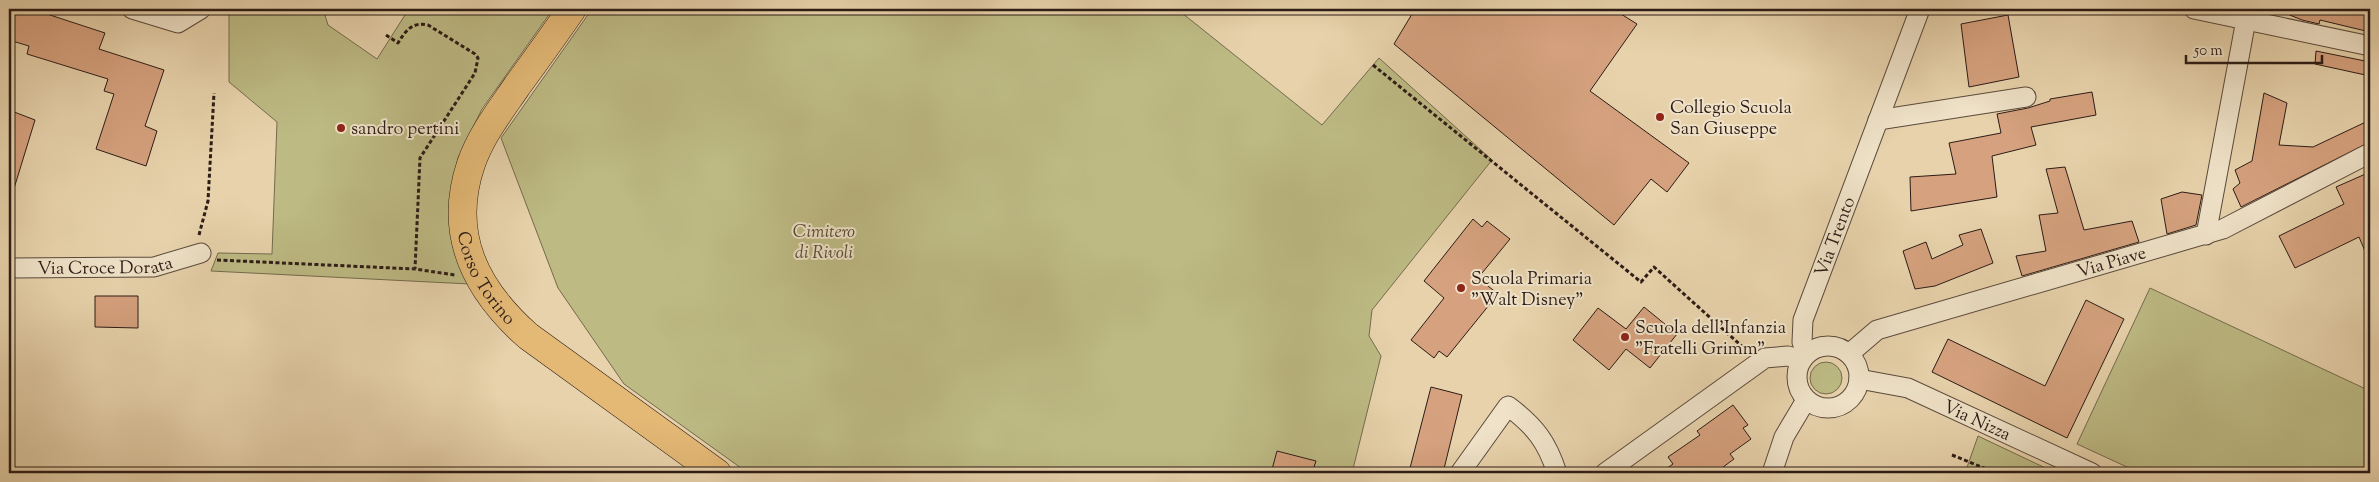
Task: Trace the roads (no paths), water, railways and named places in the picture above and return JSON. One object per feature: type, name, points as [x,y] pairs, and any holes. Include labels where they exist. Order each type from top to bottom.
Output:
[{"type":"main road","name":"Corso Torino","points":[[572,9],[488,127],[471,164],[466,189],[464,218],[466,247],[478,278],[492,300],[528,336],[717,473]]},
{"type":"street","points":[[132,9],[178,23],[201,9]]},
{"type":"street","name":"Via Trento","points":[[1804,357],[1802,342],[1803,320],[1920,9]]},
{"type":"street","points":[[2194,9],[2246,14],[2370,46]]},
{"type":"street","points":[[2206,235],[2246,14]]},
{"type":"street","points":[[1878,120],[2026,97]]},
{"type":"street","name":"Via Piave","points":[[1849,354],[1878,330],[2223,229],[2370,153]]},
{"type":"street","name":"Via Croce Dorata","points":[[9,268],[154,267],[201,252]]},
{"type":"street","points":[[1605,473],[1759,362],[1774,356],[1804,357],[1824,346],[1842,349],[1855,362],[1859,379],[1852,397],[1834,408],[1815,406],[1806,400],[1797,384],[1796,375],[1804,357]]},
{"type":"street","name":"Via Nizza","points":[[1859,379],[1908,388],[2092,473]]},
{"type":"street","points":[[1772,473],[1784,438],[1806,400]]},
{"type":"street","points":[[1460,473],[1508,406],[1528,420],[1540,435],[1551,455],[1555,472]]},
{"type":"place","name":"Collegio Scuola San Giuseppe","points":[[1660,117]]},
{"type":"place","name":"sandro pertini","points":[[341,128]]},
{"type":"place","name":"Scuola Primaria \"Walt Disney\"","points":[[1461,288]]},
{"type":"place","name":"Scuola dell'Infanzia \"Fratelli Grimm\"","points":[[1625,337]]},
{"type":"park label","name":"Cimitero di Rivoli","points":[[824,241]]}]
